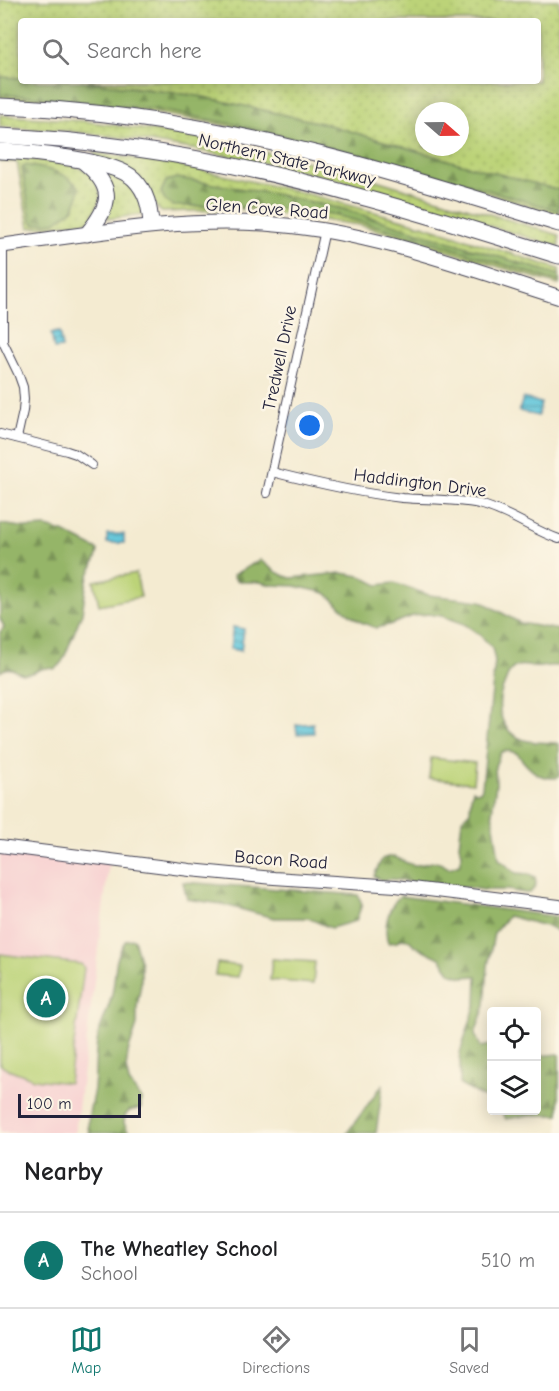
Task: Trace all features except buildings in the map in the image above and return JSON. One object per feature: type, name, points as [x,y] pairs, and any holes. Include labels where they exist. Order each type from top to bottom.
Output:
[{"type":"highway","name":"Northern State Parkway","points":[[0,106],[127,117],[266,141],[381,171],[559,224]]},
{"type":"highway","name":"Northern State Parkway","points":[[0,136],[127,147],[235,166],[362,197],[559,256]]},
{"type":"highway","points":[[0,151],[41,154],[123,171],[133,178],[145,195],[151,225]]},
{"type":"highway","points":[[84,162],[96,171],[102,180],[106,196],[102,213],[87,234]]},
{"type":"main road","name":"Glen Cove Road","points":[[1,245],[151,225],[196,222],[283,225],[325,230],[371,240],[559,297]]},
{"type":"street","name":"Tredwell Drive","points":[[267,493],[325,230]]},
{"type":"street","points":[[1,245],[3,342],[18,373],[24,399],[17,438]]},
{"type":"street","points":[[0,434],[68,451],[92,465]]},
{"type":"street","name":"Haddington Drive","points":[[272,472],[356,492],[479,504],[512,516],[532,528],[559,539]]},
{"type":"street","name":"Bacon Road","points":[[0,846],[191,870],[396,886],[559,906]]},
{"type":"shaded area","points":[[0,848],[109,862],[75,1133],[0,1133]]},
{"type":"green space","points":[[0,0],[559,0],[559,215],[353,155],[213,123],[143,111],[0,98]]},
{"type":"green space","points":[[0,77],[18,78],[18,84],[106,84],[199,96],[326,124],[415,150],[415,156],[434,156],[559,190],[559,211],[441,176],[233,124],[158,110],[0,95]]},
{"type":"green space","points":[[0,115],[84,121],[196,137],[336,168],[559,235],[559,247],[342,181],[269,164],[124,138],[69,131],[0,127]]},
{"type":"green space","points":[[95,153],[174,164],[308,194],[422,225],[559,269],[559,285],[360,225],[244,209],[162,212],[157,208],[150,192],[94,159]]},
{"type":"green space","points":[[0,156],[49,161],[85,170],[92,175],[101,196],[91,221],[29,228],[17,162],[0,162]]},
{"type":"green space","points":[[26,165],[61,174],[73,181],[79,187],[78,198],[73,209],[55,222],[35,224],[31,220],[22,168]]},
{"type":"green space","points":[[111,171],[134,184],[144,214],[108,219],[107,177]]},
{"type":"green space","points":[[177,178],[274,194],[343,209],[559,275],[559,282],[416,237],[331,214],[263,207],[174,206],[165,200],[161,192],[166,181]]},
{"type":"green space","points":[[0,524],[29,528],[46,527],[63,532],[98,550],[87,580],[82,613],[64,658],[54,669],[45,668],[28,674],[10,669],[0,672],[0,632],[4,627],[0,618]]},
{"type":"green space","points":[[260,560],[286,577],[342,573],[360,576],[378,585],[394,583],[429,595],[481,601],[520,623],[559,630],[559,666],[514,667],[507,677],[500,703],[502,719],[511,733],[528,741],[559,744],[559,776],[556,778],[537,774],[512,751],[501,752],[495,766],[496,784],[492,812],[499,859],[516,873],[535,877],[536,884],[530,893],[391,879],[381,880],[374,876],[382,859],[388,857],[415,865],[435,862],[449,868],[460,864],[462,853],[459,845],[462,819],[470,811],[473,790],[476,792],[482,788],[495,661],[492,647],[464,624],[442,616],[428,614],[413,616],[376,628],[361,622],[326,593],[295,586],[236,580],[233,575]]},
{"type":"green space","points":[[136,573],[141,597],[99,605],[94,581]]},
{"type":"green space","points":[[431,758],[475,763],[473,783],[429,778]]},
{"type":"green space","points":[[183,882],[358,895],[362,904],[356,921],[331,928],[308,918],[274,918],[221,904],[187,899]]},
{"type":"green space","points":[[400,896],[559,917],[559,932],[550,927],[508,916],[494,933],[488,966],[485,1005],[475,1034],[481,1047],[487,1046],[487,1099],[460,1085],[460,1053],[476,1003],[477,976],[462,977],[451,973],[440,958],[415,946],[409,940],[400,939],[397,942],[388,943],[386,930],[388,918]]},
{"type":"green space","points":[[134,939],[141,964],[141,983],[137,1025],[128,1052],[126,1069],[129,1082],[141,1099],[141,1108],[129,1111],[125,1116],[124,1123],[129,1133],[89,1133],[98,1037],[111,998],[119,954],[126,940]]},
{"type":"green space","points":[[0,954],[81,964],[84,968],[69,1083],[34,1079],[0,1064]]},
{"type":"green space","points":[[272,959],[315,962],[313,984],[270,980]]},
{"type":"green space","points":[[217,963],[240,966],[238,977],[215,975]]},
{"type":"green space","points":[[559,1054],[559,1115],[541,1115],[541,1056]]},
{"type":"green space","points":[[383,1084],[376,1133],[347,1133]]},
{"type":"green space","points":[[504,1115],[529,1115],[506,1119]]},
{"type":"water","points":[[59,332],[62,348],[54,349],[51,333]]},
{"type":"water","points":[[523,398],[541,403],[538,416],[519,411]]},
{"type":"water","points":[[107,534],[124,534],[124,543],[107,543]]},
{"type":"water","points":[[233,627],[244,629],[241,651],[230,649]]},
{"type":"water","points":[[313,723],[314,733],[297,734],[296,725]]},
{"type":"place","name":"The Wheatley School","points":[[46,998]]}]
